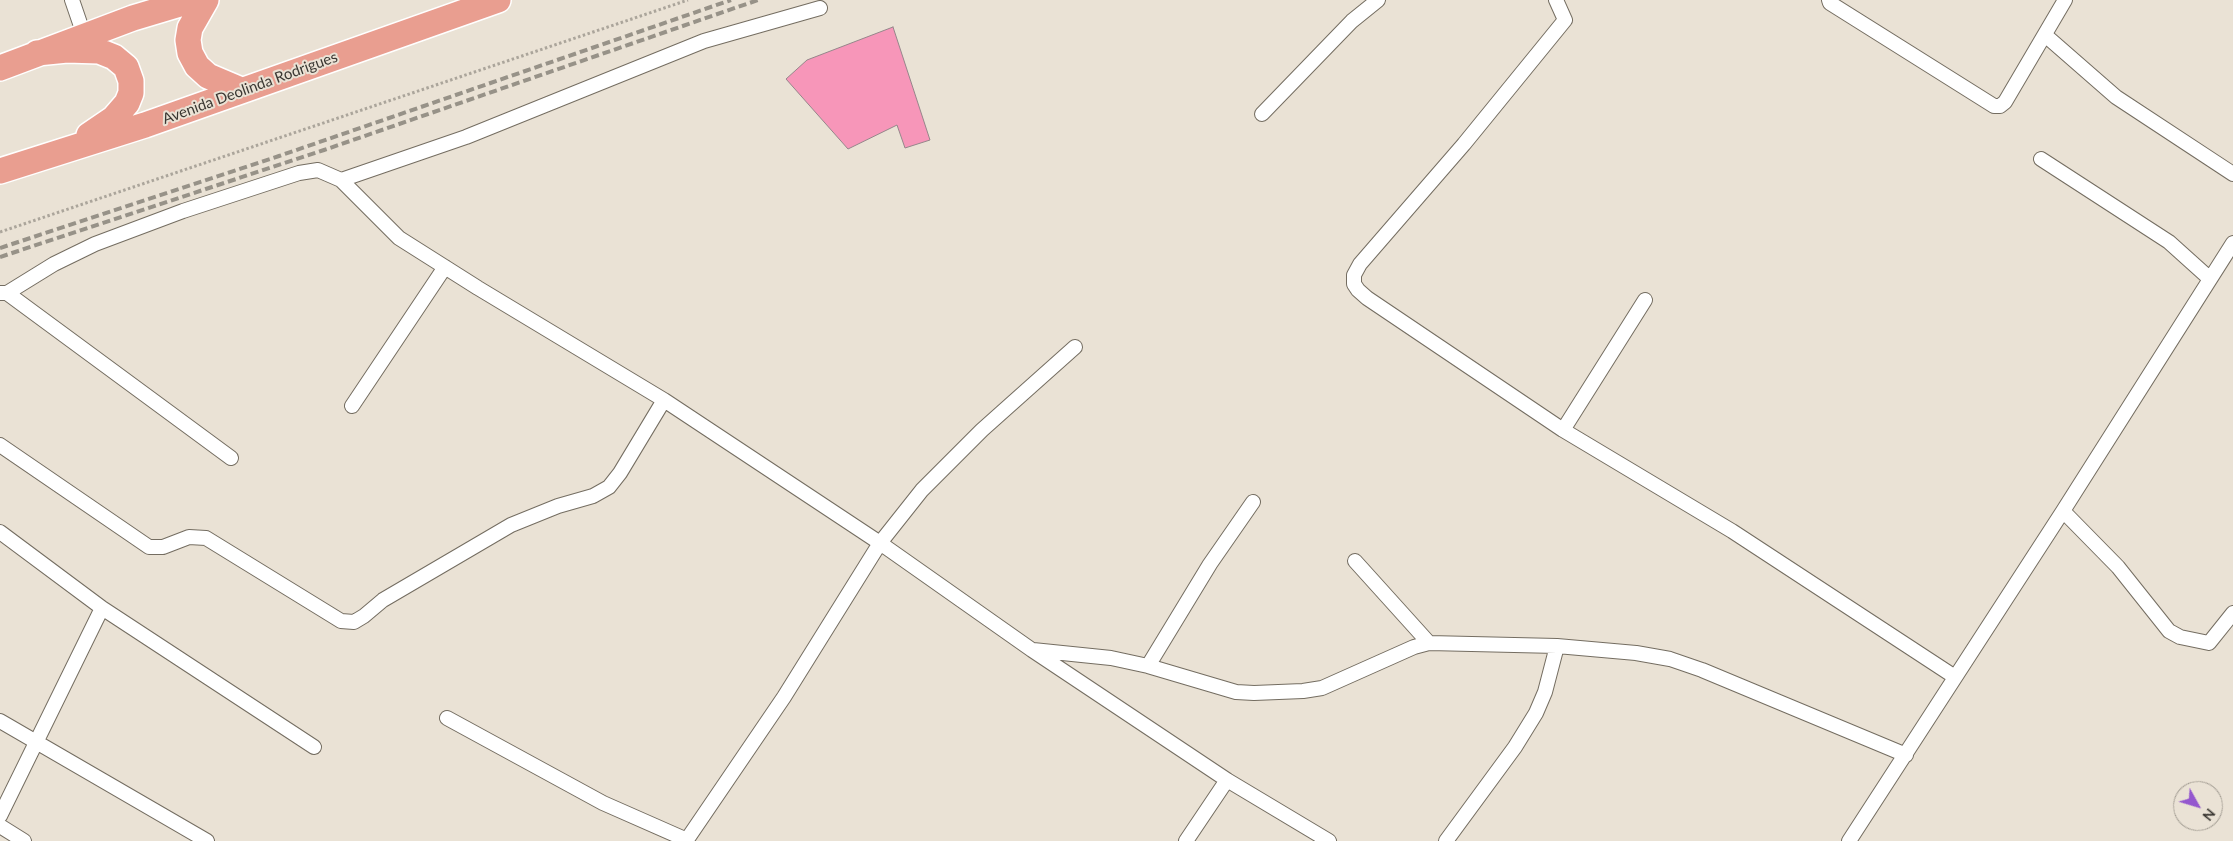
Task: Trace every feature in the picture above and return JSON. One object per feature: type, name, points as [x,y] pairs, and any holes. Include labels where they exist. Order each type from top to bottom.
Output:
[{"type":"highway","points":[[0,68],[84,36],[193,0]]},
{"type":"highway","points":[[206,0],[190,28],[188,40],[190,54],[197,66],[208,76],[242,90]]},
{"type":"highway","name":"Avenida Deolinda Rodrigues","points":[[0,171],[145,125],[498,0]]},
{"type":"highway","points":[[37,53],[67,50],[99,51],[114,57],[126,66],[131,81],[131,93],[127,103],[114,118],[68,149]]},
{"type":"street","points":[[72,0],[84,36]]},
{"type":"street","points":[[1262,114],[1352,21],[1378,0]]},
{"type":"street","points":[[1556,0],[1565,20],[1464,144],[1360,264],[1354,275],[1354,284],[1367,298],[1563,430],[1732,531],[1955,676]]},
{"type":"street","points":[[1829,0],[1830,3],[1994,106],[2000,106],[2005,102],[2065,0]]},
{"type":"street","points":[[341,180],[466,136],[704,41],[820,8]]},
{"type":"street","points":[[2044,35],[2116,97],[2233,174]]},
{"type":"street","points":[[2041,159],[2169,242],[2209,278]]},
{"type":"street","points":[[231,458],[3,293],[54,264],[95,244],[183,211],[299,173],[318,170],[341,180],[399,238],[664,400],[880,543],[1032,650],[1227,780],[1329,841]]},
{"type":"street","points":[[1849,841],[2063,511],[2233,242]]},
{"type":"street","points":[[352,406],[445,267]]},
{"type":"street","points":[[1563,430],[1645,300]]},
{"type":"street","points":[[447,718],[603,803],[686,840],[784,698],[880,543],[922,490],[982,430],[1076,347]]},
{"type":"street","points":[[0,445],[149,548],[163,547],[190,537],[206,538],[341,621],[354,622],[383,600],[511,525],[558,506],[593,496],[609,486],[620,473],[664,400]]},
{"type":"street","points":[[1148,666],[1210,564],[1254,502]]},
{"type":"street","points":[[2063,511],[2118,567],[2170,631],[2180,637],[2209,643],[2233,613]]},
{"type":"street","points":[[0,532],[102,608],[314,748]]},
{"type":"street","points":[[1355,561],[1429,642]]},
{"type":"street","points":[[0,816],[102,608]]},
{"type":"street","points":[[1032,650],[1111,658],[1148,666],[1236,692],[1303,691],[1322,688],[1429,642],[1557,646],[1636,653],[1670,659],[1702,670],[1906,755]]},
{"type":"street","points":[[1446,841],[1515,746],[1536,713],[1545,692],[1557,646]]},
{"type":"street","points":[[0,721],[207,841]]},
{"type":"street","points":[[1186,841],[1227,780]]},
{"type":"street","points":[[0,826],[24,841]]},
{"type":"path","points":[[0,232],[688,0]]},
{"type":"building","points":[[893,27],[930,140],[905,148],[897,125],[848,149],[786,79],[807,60]]},
{"type":"railway","points":[[0,248],[279,156],[731,0]]},
{"type":"railway","points":[[0,257],[324,150],[758,0]]}]
